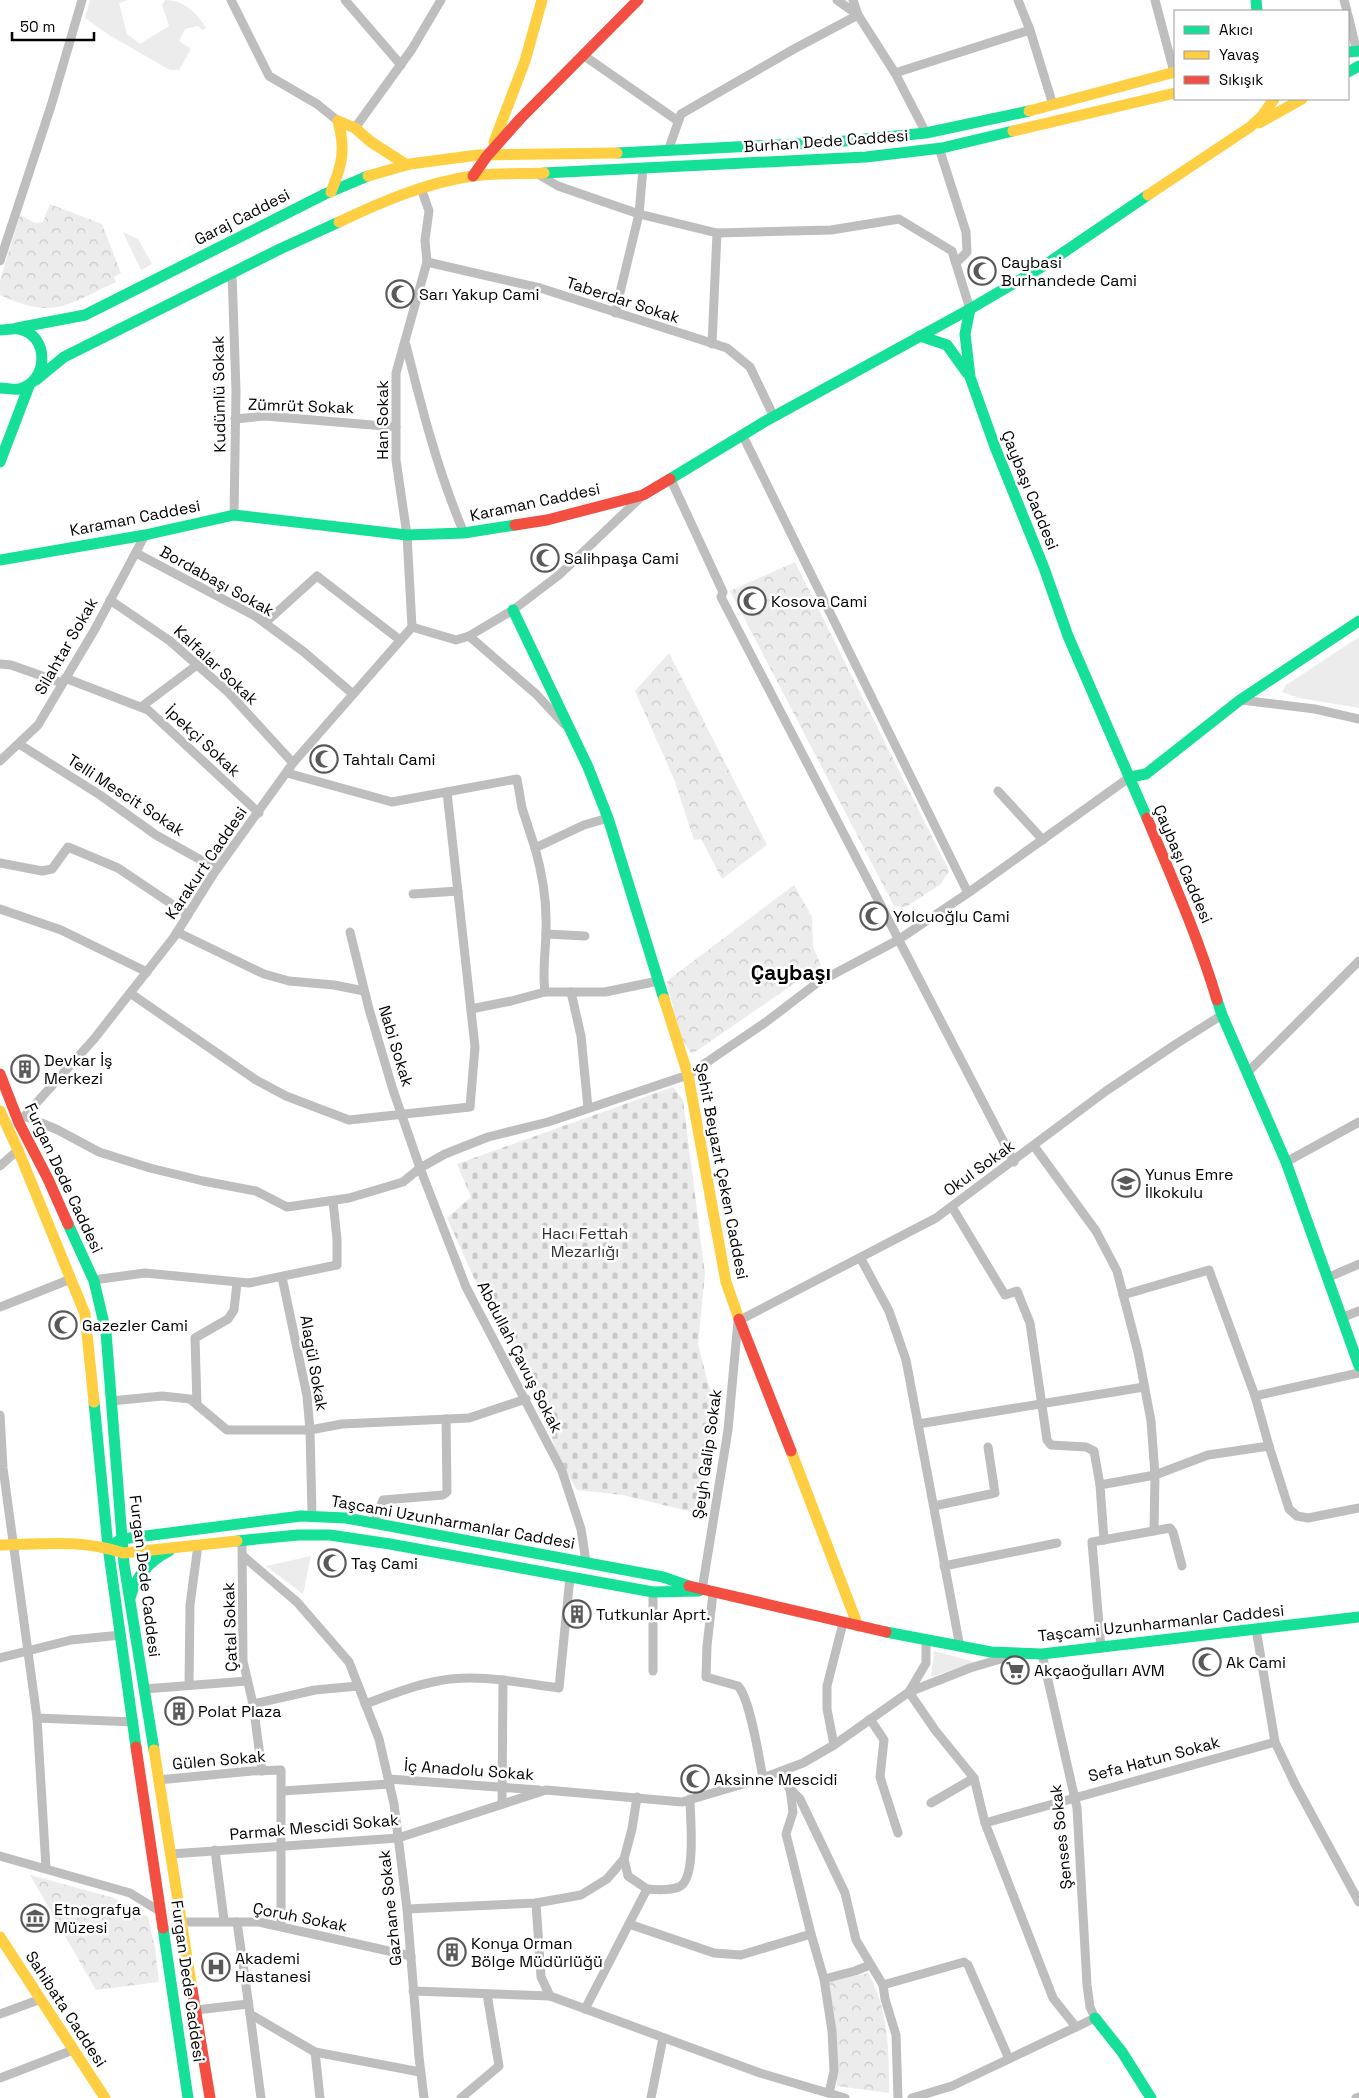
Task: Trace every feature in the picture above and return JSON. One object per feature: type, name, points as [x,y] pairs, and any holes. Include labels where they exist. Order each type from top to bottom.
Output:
[{"type":"main road","points":[[490,152],[525,61],[542,0]]},
{"type":"main road","points":[[0,388],[20,390],[32,383],[64,357],[232,272],[369,208],[436,182],[473,176],[490,152],[638,0]]},
{"type":"main road","name":"Burhan Dede Caddesi","points":[[490,152],[540,155],[668,151],[835,142],[926,133],[1053,105],[1174,72]]},
{"type":"main road","name":"Burhan Dede Caddesi","points":[[473,176],[866,157],[939,148],[1174,93]]},
{"type":"main road","points":[[1250,128],[1273,100]]},
{"type":"main road","points":[[1250,128],[1300,100]]},
{"type":"main road","points":[[338,120],[355,128],[370,142],[407,165]]},
{"type":"main road","points":[[331,192],[341,168],[344,152],[338,120]]},
{"type":"main road","name":"Karaman Caddesi","points":[[0,560],[145,535],[234,515],[407,535],[464,534],[547,520],[643,495],[774,417],[970,309],[1045,265],[1250,128]]},
{"type":"main road","name":"Garaj Caddesi","points":[[9,328],[85,315],[362,178],[407,165],[490,152]]},
{"type":"main road","points":[[970,309],[965,334],[970,377]]},
{"type":"main road","points":[[0,318],[9,328],[34,336],[40,343],[44,362],[41,372],[32,383],[0,462]]},
{"type":"main road","points":[[920,336],[948,345],[970,377]]},
{"type":"main road","name":"Çaybaşı Caddesi","points":[[970,377],[995,447],[1044,568],[1068,636],[1186,911],[1206,963],[1222,1016],[1286,1162],[1359,1366]]},
{"type":"main road","name":"Şehit Beyazıt Çeken Caddesi","points":[[513,610],[573,733],[608,818],[688,1075],[726,1282],[738,1321],[858,1626]]},
{"type":"main road","points":[[1130,778],[1146,774],[1240,700],[1359,622]]},
{"type":"main road","name":"Furgan Dede Caddesi","points":[[0,1074],[22,1119],[93,1280],[106,1332],[123,1553],[210,2098]]},
{"type":"main road","name":"Furgan Dede Caddesi","points":[[0,1111],[18,1150],[85,1314],[108,1547],[188,2098]]},
{"type":"main road","name":"Taşcami Uzunharmanlar Caddesi","points":[[108,1547],[122,1539],[312,1516],[374,1523],[664,1577],[714,1593],[926,1641],[1018,1654],[1042,1654],[1101,1648],[1359,1618]]},
{"type":"main road","name":"Taşcami Uzunharmanlar Caddesi","points":[[0,1545],[92,1545],[108,1547],[123,1553],[298,1535],[349,1536],[653,1592],[670,1593],[702,1590]]},
{"type":"main road","points":[[130,1601],[135,1583],[144,1569],[158,1556],[177,1548]]},
{"type":"main road","name":"Sahibata Caddesi","points":[[0,1938],[105,2098]]},
{"type":"main road","points":[[1095,2018],[1122,2052],[1151,2098]]},
{"type":"street","points":[[0,261],[51,106],[82,0]]},
{"type":"street","points":[[230,0],[269,76],[317,104],[338,120]]},
{"type":"street","points":[[345,0],[400,65]]},
{"type":"street","points":[[355,128],[400,65],[441,0]]},
{"type":"street","points":[[837,0],[858,15]]},
{"type":"street","points":[[1018,0],[1030,30],[1053,105]]},
{"type":"street","points":[[1155,0],[1174,68]]},
{"type":"street","points":[[853,2],[858,15],[895,73],[926,133]]},
{"type":"street","points":[[668,151],[681,114],[794,49],[858,15]]},
{"type":"street","points":[[1349,24],[1354,52]]},
{"type":"street","points":[[895,73],[1030,30]]},
{"type":"street","points":[[583,55],[678,121]]},
{"type":"street","points":[[939,148],[966,232],[967,252],[956,263]]},
{"type":"street","points":[[615,313],[639,214],[643,168]]},
{"type":"street","points":[[535,173],[558,186],[639,214],[717,232],[831,230],[899,219],[952,252],[970,309]]},
{"type":"street","name":"Han Sokak","points":[[412,627],[407,535],[396,460],[396,373],[406,344],[428,262],[425,240],[429,211],[421,188]]},
{"type":"street","points":[[712,344],[717,232]]},
{"type":"street","name":"Taberdar Sokak","points":[[428,262],[540,288],[727,348],[750,367],[774,417]]},
{"type":"street","name":"Kudümlü Sokak","points":[[232,272],[235,420],[234,515]]},
{"type":"street","points":[[406,344],[431,444],[449,498],[464,534]]},
{"type":"street","name":"Zümrüt Sokak","points":[[235,420],[265,416],[396,427]]},
{"type":"street","points":[[743,436],[968,893]]},
{"type":"street","points":[[671,480],[722,592],[721,597],[850,842],[898,940],[1014,1162]]},
{"type":"street","points":[[412,627],[456,640],[469,636],[513,610],[559,574],[643,495]]},
{"type":"street","name":"Silahtar Sokak","points":[[0,761],[38,725],[145,535]]},
{"type":"street","name":"Bordabaşı Sokak","points":[[136,553],[255,616],[304,652],[353,694]]},
{"type":"street","points":[[265,624],[317,576],[400,640]]},
{"type":"street","name":"Kalfalar Sokak","points":[[110,600],[170,641],[228,692],[293,763]]},
{"type":"street","name":"Karakurt Caddesi","points":[[22,1119],[94,1039],[147,972],[177,932],[217,869],[293,763],[412,627]]},
{"type":"street","points":[[469,636],[536,694],[573,733]]},
{"type":"street","name":"İpekçi Sokak","points":[[0,664],[63,681],[148,710],[259,812]]},
{"type":"street","points":[[141,707],[197,665]]},
{"type":"street","points":[[1240,700],[1315,709],[1359,720]]},
{"type":"street","name":"Telli Mescit Sokak","points":[[19,744],[100,795],[156,835],[217,869]]},
{"type":"street","points":[[287,773],[392,802],[517,779],[522,808],[545,883],[546,934],[543,976],[545,992]]},
{"type":"street","points":[[22,1119],[58,1130],[99,1152],[203,1182],[256,1191],[287,1207],[349,1198],[403,1182],[420,1168],[444,1154],[488,1137],[548,1122],[688,1075],[766,1022],[817,983],[898,940],[968,893],[1130,778]]},
{"type":"street","points":[[998,791],[1043,840]]},
{"type":"street","points":[[130,993],[256,1080],[286,1096],[349,1120],[470,1107],[475,1047],[447,792]]},
{"type":"street","points":[[535,848],[584,825],[608,818]]},
{"type":"street","points":[[0,863],[42,871],[52,869],[68,847],[118,868],[188,916]]},
{"type":"street","points":[[413,894],[458,891]]},
{"type":"street","points":[[0,910],[61,930],[147,972]]},
{"type":"street","points":[[177,932],[264,974],[289,981],[334,985],[364,991]]},
{"type":"street","name":"Nabi Sokak","points":[[350,932],[364,991],[420,1168]]},
{"type":"street","points":[[546,934],[585,936]]},
{"type":"street","points":[[1248,1072],[1359,961]]},
{"type":"street","points":[[471,1009],[545,992],[605,992],[658,981]]},
{"type":"street","points":[[571,992],[581,1036],[588,1108]]},
{"type":"street","name":"Okul Sokak","points":[[738,1321],[936,1218],[1114,1086],[1176,1044],[1222,1016]]},
{"type":"street","points":[[1286,1162],[1359,1122]]},
{"type":"street","points":[[1034,1146],[1096,1231],[1117,1271],[1151,1421],[1155,1475],[1154,1531]]},
{"type":"street","points":[[0,1166],[18,1150]]},
{"type":"street","name":"Abdullah Çavuş Sokak","points":[[420,1168],[466,1287],[562,1471],[581,1529],[586,1562]]},
{"type":"street","points":[[93,1280],[145,1272],[249,1283],[337,1265],[337,1239],[333,1200]]},
{"type":"street","points":[[952,1207],[1005,1296],[1017,1291],[1020,1296],[1030,1323],[1047,1440],[1051,1445],[1086,1446],[1094,1451],[1100,1485],[1104,1540]]},
{"type":"street","points":[[861,1258],[889,1312],[906,1360],[960,1647]]},
{"type":"street","points":[[1327,1278],[1359,1264]]},
{"type":"street","points":[[1123,1294],[1209,1270],[1255,1396],[1268,1446],[1289,1509],[1297,1516],[1308,1518],[1359,1508]]},
{"type":"street","name":"Alagül Sokak","points":[[282,1277],[307,1396],[310,1430],[312,1516]]},
{"type":"street","points":[[0,1307],[71,1279]]},
{"type":"street","points":[[197,1405],[195,1338],[228,1319],[234,1310],[237,1283]]},
{"type":"street","points":[[1341,1318],[1359,1311]]},
{"type":"street","name":"Şeyh Galip Sokak","points":[[702,1590],[728,1430],[738,1321]]},
{"type":"street","points":[[1255,1396],[1359,1373]]},
{"type":"street","points":[[918,1424],[1144,1386]]},
{"type":"street","points":[[111,1402],[162,1396],[190,1399],[227,1430],[310,1430],[342,1424],[469,1418],[526,1400]]},
{"type":"street","points":[[0,1415],[1,1461],[37,1718],[46,1868]]},
{"type":"street","points":[[374,1523],[383,1500],[444,1495],[447,1492],[446,1419]]},
{"type":"street","points":[[1100,1485],[1155,1475],[1208,1454],[1268,1446]]},
{"type":"street","points":[[934,1506],[995,1493],[988,1447]]},
{"type":"street","points":[[1101,1648],[1092,1542],[1170,1528],[1173,1532],[1182,1566]]},
{"type":"street","name":"Çatal Sokak","points":[[242,1541],[242,1641],[262,1771]]},
{"type":"street","points":[[944,1566],[1057,1543]]},
{"type":"street","points":[[189,1685],[190,1605],[198,1545]]},
{"type":"street","name":"Gazhane Sokak","points":[[243,1556],[288,1594],[349,1662],[379,1739],[389,1781],[407,1909],[420,2072],[424,2098]]},
{"type":"street","points":[[365,1704],[435,1681],[468,1678],[503,1680],[559,1688],[570,1576]]},
{"type":"street","points":[[653,1592],[653,1671]]},
{"type":"street","points":[[714,1593],[707,1646],[706,1678],[738,1686],[742,1689],[763,1778]]},
{"type":"street","points":[[834,1745],[827,1710],[827,1686],[843,1623]]},
{"type":"street","points":[[1256,1629],[1275,1742],[1295,1784],[1359,1902]]},
{"type":"street","points":[[0,1658],[28,1649],[71,1640],[121,1635]]},
{"type":"street","points":[[926,1641],[926,1662],[909,1692],[935,1730],[974,1778],[985,1823],[1053,1998],[1076,2026]]},
{"type":"street","name":"Parmak Mescidi Sokak","points":[[171,1854],[398,1838],[546,1790],[637,1797],[674,1802],[690,1799],[763,1778],[814,1757],[909,1692],[970,1668],[1018,1654]]},
{"type":"street","name":"Şenses Sokak","points":[[1042,1654],[1075,1797],[1087,1985],[1090,2007],[1095,2018]]},
{"type":"street","points":[[502,1804],[503,1680]]},
{"type":"street","points":[[144,1689],[247,1681]]},
{"type":"street","points":[[253,1704],[316,1690],[358,1686]]},
{"type":"street","points":[[37,1718],[134,1722]]},
{"type":"street","points":[[870,1719],[884,1740],[880,1777],[898,1833]]},
{"type":"street","name":"Sefa Hatun Sokak","points":[[985,1823],[1275,1742]]},
{"type":"street","name":"Gülen Sokak","points":[[158,1780],[281,1770],[282,1792]]},
{"type":"street","points":[[779,1772],[800,1799],[845,1893],[856,1940],[883,1985],[885,1999],[896,2035],[898,2098]]},
{"type":"street","points":[[931,1804],[974,1778]]},
{"type":"street","name":"İç Anadolu Sokak","points":[[282,1792],[389,1781],[546,1790]]},
{"type":"street","points":[[790,1788],[793,1812],[786,1834],[824,1979],[832,2031],[834,2071],[829,2093]]},
{"type":"street","points":[[281,1926],[282,1792]]},
{"type":"street","points":[[407,1909],[536,1903],[582,1895],[607,1879],[624,1859],[632,1829],[637,1797]]},
{"type":"street","points":[[624,1859],[628,1876],[647,1890],[665,1890],[680,1886],[684,1882],[691,1859],[690,1799]]},
{"type":"street","points":[[215,1850],[224,1920]]},
{"type":"street","points":[[0,1856],[130,1893],[161,1912]]},
{"type":"street","points":[[585,2009],[647,1890]]},
{"type":"street","points":[[536,1903],[542,1977],[550,1996]]},
{"type":"street","name":"Çoruh Sokak","points":[[182,1922],[224,1920],[259,1922],[411,1956]]},
{"type":"street","points":[[237,1922],[261,2098]]},
{"type":"street","points":[[629,1924],[714,1953],[741,1955],[811,1934]]},
{"type":"street","points":[[883,1985],[964,1962],[968,1965],[1009,2059]]},
{"type":"street","points":[[824,1979],[855,1972],[870,1965]]},
{"type":"street","points":[[413,1991],[550,1996],[760,2073],[845,2098]]},
{"type":"street","points":[[462,2098],[499,2066],[487,1994]]},
{"type":"street","points":[[0,2014],[41,1999]]},
{"type":"street","points":[[196,2010],[249,2009],[315,2052],[420,2072]]},
{"type":"street","points":[[912,2098],[952,2086],[1095,2018]]},
{"type":"street","points":[[651,2098],[663,2038]]},
{"type":"street","points":[[0,2078],[73,2050]]},
{"type":"street","points":[[315,2052],[320,2098]]},
{"type":"green space","points":[[90,0],[128,0],[119,3],[127,34],[140,44],[169,26],[162,5],[165,0],[178,2],[189,8],[206,28],[203,30],[198,26],[185,29],[179,41],[191,49],[179,70],[170,70],[109,35],[85,18]]},
{"type":"green space","points":[[50,204],[102,224],[121,273],[114,277],[116,282],[72,303],[48,308],[34,307],[0,295],[0,280],[20,215],[35,223],[43,222]]},
{"type":"green space","points":[[123,232],[138,239],[152,264],[141,270]]},
{"type":"green space","points":[[795,562],[949,871],[941,884],[906,907],[894,906],[730,591]]},
{"type":"green space","points":[[1359,637],[1359,708],[1299,698],[1282,692],[1286,685]]},
{"type":"green space","points":[[669,653],[767,845],[722,879],[701,839],[694,840],[674,779],[635,691]]},
{"type":"green space","points":[[794,885],[812,917],[813,947],[821,965],[692,1054],[680,1037],[667,981]]},
{"type":"green space","name":"Hacı Fettah Mezarlığı","points":[[673,1087],[683,1100],[705,1274],[698,1344],[708,1383],[718,1409],[700,1514],[623,1495],[577,1490],[560,1461],[544,1418],[544,1406],[523,1359],[483,1298],[447,1218],[471,1197],[457,1164]]},
{"type":"green space","points":[[311,1556],[303,1594],[266,1566]]},
{"type":"green space","points":[[934,1651],[975,1662],[931,1677]]},
{"type":"green space","points":[[30,1875],[114,1898],[148,1917],[155,1948],[159,1982],[96,1990]]},
{"type":"green space","points":[[868,1973],[875,1987],[884,2016],[889,2062],[889,2093],[837,2086],[835,2019],[828,1982]]},
{"type":"traffic: fast","points":[[1256,0],[1257,10]]},
{"type":"traffic: fast","points":[[1349,52],[1359,51]]},
{"type":"traffic: fast","points":[[1349,71],[1359,66]]},
{"type":"traffic: fast","points":[[617,153],[835,142],[926,133],[1029,111]]},
{"type":"traffic: fast","points":[[544,173],[866,157],[942,148],[1013,131]]},
{"type":"traffic: fast","points":[[17,328],[85,315],[325,194],[368,176]]},
{"type":"traffic: fast","points":[[670,479],[764,422],[970,309],[1045,265],[1148,195]]},
{"type":"traffic: fast","points":[[36,380],[64,357],[280,249],[339,222]]},
{"type":"traffic: fast","points":[[970,309],[965,334],[970,377],[995,447],[1044,568],[1068,636],[1147,818]]},
{"type":"traffic: fast","points":[[0,330],[19,329],[29,333],[41,349],[42,359],[36,378],[29,385],[19,389],[0,388]]},
{"type":"traffic: fast","points":[[920,336],[947,345],[967,373]]},
{"type":"traffic: fast","points":[[0,462],[29,386]]},
{"type":"traffic: fast","points":[[0,560],[145,535],[234,515],[407,535],[464,533],[515,525]]},
{"type":"traffic: fast","points":[[513,610],[588,767],[608,818],[664,999]]},
{"type":"traffic: fast","points":[[1130,777],[1146,774],[1240,700],[1359,621]]},
{"type":"traffic: fast","points":[[1217,1000],[1286,1162],[1359,1366]]},
{"type":"traffic: fast","points":[[68,1224],[94,1281],[106,1332],[124,1564],[154,1750]]},
{"type":"traffic: fast","points":[[94,1402],[108,1547],[136,1747]]},
{"type":"traffic: fast","points":[[108,1547],[122,1539],[301,1516],[346,1518],[663,1577],[689,1586]]},
{"type":"traffic: fast","points":[[237,1541],[298,1535],[330,1535],[390,1544],[653,1592],[699,1591]]},
{"type":"traffic: fast","points":[[130,1598],[144,1570],[155,1559],[169,1551]]},
{"type":"traffic: fast","points":[[886,1632],[991,1652],[1042,1654],[1359,1617]]},
{"type":"traffic: fast","points":[[163,1928],[188,2098]]},
{"type":"traffic: fast","points":[[1095,2018],[1122,2052],[1151,2098]]},
{"type":"traffic: slow","points":[[494,142],[525,61],[542,0]]},
{"type":"traffic: slow","points":[[1029,111],[1174,72]]},
{"type":"traffic: slow","points":[[1013,131],[1174,93]]},
{"type":"traffic: slow","points":[[1148,195],[1250,127],[1262,116],[1273,100]]},
{"type":"traffic: slow","points":[[1259,123],[1300,100]]},
{"type":"traffic: slow","points":[[338,121],[355,128],[371,142],[407,165]]},
{"type":"traffic: slow","points":[[331,192],[342,157],[342,141],[338,121]]},
{"type":"traffic: slow","points":[[368,176],[410,164],[478,155],[617,153]]},
{"type":"traffic: slow","points":[[339,222],[371,207],[437,183],[490,174],[544,173]]},
{"type":"traffic: slow","points":[[664,999],[688,1075],[726,1282],[739,1319]]},
{"type":"traffic: slow","points":[[0,1111],[18,1150],[85,1314],[94,1402]]},
{"type":"traffic: slow","points":[[791,1451],[858,1626]]},
{"type":"traffic: slow","points":[[0,1545],[77,1544],[123,1553],[237,1541]]},
{"type":"traffic: slow","points":[[154,1750],[192,1989]]},
{"type":"traffic: slow","points":[[0,1937],[105,2098]]},
{"type":"traffic: jam","points":[[473,176],[487,156],[520,119],[638,0]]},
{"type":"traffic: jam","points":[[515,525],[547,520],[643,495],[670,479]]},
{"type":"traffic: jam","points":[[1147,818],[1193,931],[1217,1000]]},
{"type":"traffic: jam","points":[[0,1074],[19,1123],[48,1179],[68,1224]]},
{"type":"traffic: jam","points":[[739,1319],[791,1451]]},
{"type":"traffic: jam","points":[[689,1586],[886,1632]]},
{"type":"traffic: jam","points":[[136,1747],[163,1928]]},
{"type":"traffic: jam","points":[[192,1989],[210,2098]]},
{"type":"place","name":"Caybasi Burhandede Cami","points":[[982,271]]},
{"type":"place","name":"Sarı Yakup Cami","points":[[400,294]]},
{"type":"place","name":"Salihpaşa Cami","points":[[545,558]]},
{"type":"place","name":"Kosova Cami","points":[[752,601]]},
{"type":"place","name":"Tahtalı Cami","points":[[324,759]]},
{"type":"place","name":"Yolcuoğlu Cami","points":[[874,916]]},
{"type":"place","name":"Devkar İş Merkezi","points":[[25,1069]]},
{"type":"place","name":"Yunus Emre İlkokulu","points":[[1126,1183]]},
{"type":"place","name":"Gazezler Cami","points":[[63,1325]]},
{"type":"place","name":"Taş Cami","points":[[332,1563]]},
{"type":"place","name":"Tutkunlar Aprt.","points":[[577,1614]]},
{"type":"place","name":"Ak Cami","points":[[1207,1662]]},
{"type":"place","name":"Akçaoğulları AVM","points":[[1015,1670]]},
{"type":"place","name":"Polat Plaza","points":[[179,1711]]},
{"type":"place","name":"Aksinne Mescidi","points":[[695,1779]]},
{"type":"place","name":"Etnografya Müzesi","points":[[35,1918]]},
{"type":"place","name":"Konya Orman Bölge Müdürlüğü","points":[[452,1952]]},
{"type":"place","name":"Akademi Hastanesi","points":[[216,1967]]},
{"type":"district","name":"Çaybaşı","points":[[791,972]]}]
